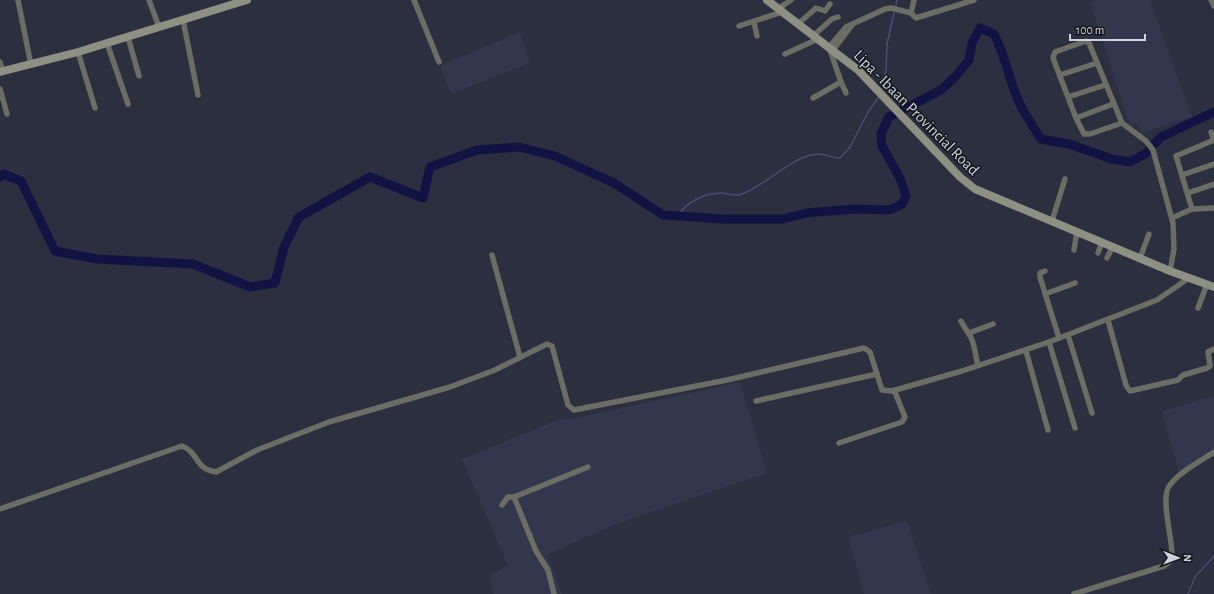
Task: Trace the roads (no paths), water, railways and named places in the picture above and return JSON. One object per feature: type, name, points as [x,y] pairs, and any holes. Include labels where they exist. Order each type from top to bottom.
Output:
[{"type":"main road","points":[[1,72],[78,52],[247,0]]},
{"type":"main road","name":"Lipa - Ibaan Provincial Road","points":[[766,0],[858,70],[960,177],[975,188],[1170,271],[1210,286]]},
{"type":"street","points":[[18,0],[31,65]]},
{"type":"street","points":[[149,0],[159,27]]},
{"type":"street","points":[[414,0],[439,62]]},
{"type":"street","points":[[739,26],[754,22],[780,10],[791,0]]},
{"type":"street","points":[[911,13],[914,0]]},
{"type":"street","points":[[846,93],[841,82],[831,48],[846,27],[885,9],[895,9],[911,13],[916,18],[974,0]]},
{"type":"street","points":[[1212,0],[1214,6]]},
{"type":"street","points":[[798,24],[816,8],[825,11],[830,4]]},
{"type":"street","points":[[785,54],[816,37],[832,19],[838,16]]},
{"type":"street","points":[[183,20],[198,95]]},
{"type":"street","points":[[754,22],[757,36]]},
{"type":"street","points":[[128,36],[138,76]]},
{"type":"street","points":[[1122,123],[1086,136],[1076,118],[1053,58],[1055,52],[1082,42],[1086,41],[1089,43],[1105,85],[1122,123],[1146,141],[1153,150],[1172,218],[1174,248],[1170,271]]},
{"type":"street","points":[[107,43],[128,104]]},
{"type":"street","points":[[78,52],[95,108]]},
{"type":"street","points":[[0,62],[1,72]]},
{"type":"street","points":[[1060,75],[1097,63]]},
{"type":"street","points":[[813,98],[841,82]]},
{"type":"street","points":[[1068,97],[1105,85]]},
{"type":"street","points":[[0,89],[7,114]]},
{"type":"street","points":[[1076,118],[1113,104]]},
{"type":"street","points":[[1192,209],[1177,161],[1177,155],[1214,140],[1211,132]]},
{"type":"street","points":[[1182,175],[1214,164]]},
{"type":"street","points":[[1052,221],[1065,180]]},
{"type":"street","points":[[1188,193],[1214,184]]},
{"type":"street","points":[[1172,218],[1192,209],[1214,208]]},
{"type":"street","points":[[1074,250],[1077,231]]},
{"type":"street","points":[[1140,258],[1149,234]]},
{"type":"street","points":[[1098,254],[1102,242]]},
{"type":"street","points":[[1107,258],[1113,246]]},
{"type":"street","points":[[492,255],[520,357]]},
{"type":"street","points":[[1045,271],[1040,275],[1059,338]]},
{"type":"street","points":[[0,509],[182,446],[190,449],[201,467],[207,471],[216,472],[257,450],[322,425],[450,387],[495,370],[548,344],[551,344],[568,405],[574,410],[727,380],[864,348],[870,352],[882,390],[894,390],[1026,351],[1108,320],[1157,300],[1189,278]]},
{"type":"street","points":[[1045,294],[1075,283]]},
{"type":"street","points":[[1198,308],[1210,286]]},
{"type":"street","points":[[1108,320],[1126,385],[1130,391],[1178,380],[1183,375],[1207,368],[1210,366],[1208,352],[1214,349]]},
{"type":"street","points":[[962,321],[964,329],[969,333],[978,365]]},
{"type":"street","points":[[969,333],[993,324]]},
{"type":"street","points":[[1068,335],[1092,413]]},
{"type":"street","points":[[1049,342],[1075,428]]},
{"type":"street","points":[[1026,351],[1048,430]]},
{"type":"street","points":[[756,401],[877,374]]},
{"type":"street","points":[[839,443],[902,422],[905,417],[894,390]]},
{"type":"street","points":[[1074,594],[1164,566],[1172,560],[1174,549],[1166,501],[1167,489],[1176,478],[1214,452]]},
{"type":"street","points":[[502,505],[508,498],[588,467]]},
{"type":"street","points":[[514,496],[536,551],[548,570],[554,594]]},
{"type":"waterway","points":[[882,90],[886,70],[887,44],[897,0]]},
{"type":"waterway","points":[[0,177],[3,174],[21,181],[55,251],[97,259],[193,264],[250,287],[275,283],[284,247],[299,217],[370,177],[423,198],[430,167],[477,150],[519,147],[555,156],[614,183],[663,215],[723,219],[783,219],[807,213],[853,209],[890,210],[902,204],[906,196],[900,178],[882,146],[881,134],[889,117],[941,90],[955,77],[969,60],[972,43],[980,28],[994,34],[1018,101],[1041,139],[1069,144],[1112,159],[1130,162],[1145,154],[1161,137],[1214,112]]},
{"type":"waterway","points":[[677,216],[686,206],[696,199],[715,193],[736,195],[742,194],[751,190],[791,164],[810,155],[821,154],[840,158],[850,147],[867,114],[879,96]]},
{"type":"waterway","points":[[1188,594],[1195,577],[1214,556]]}]
